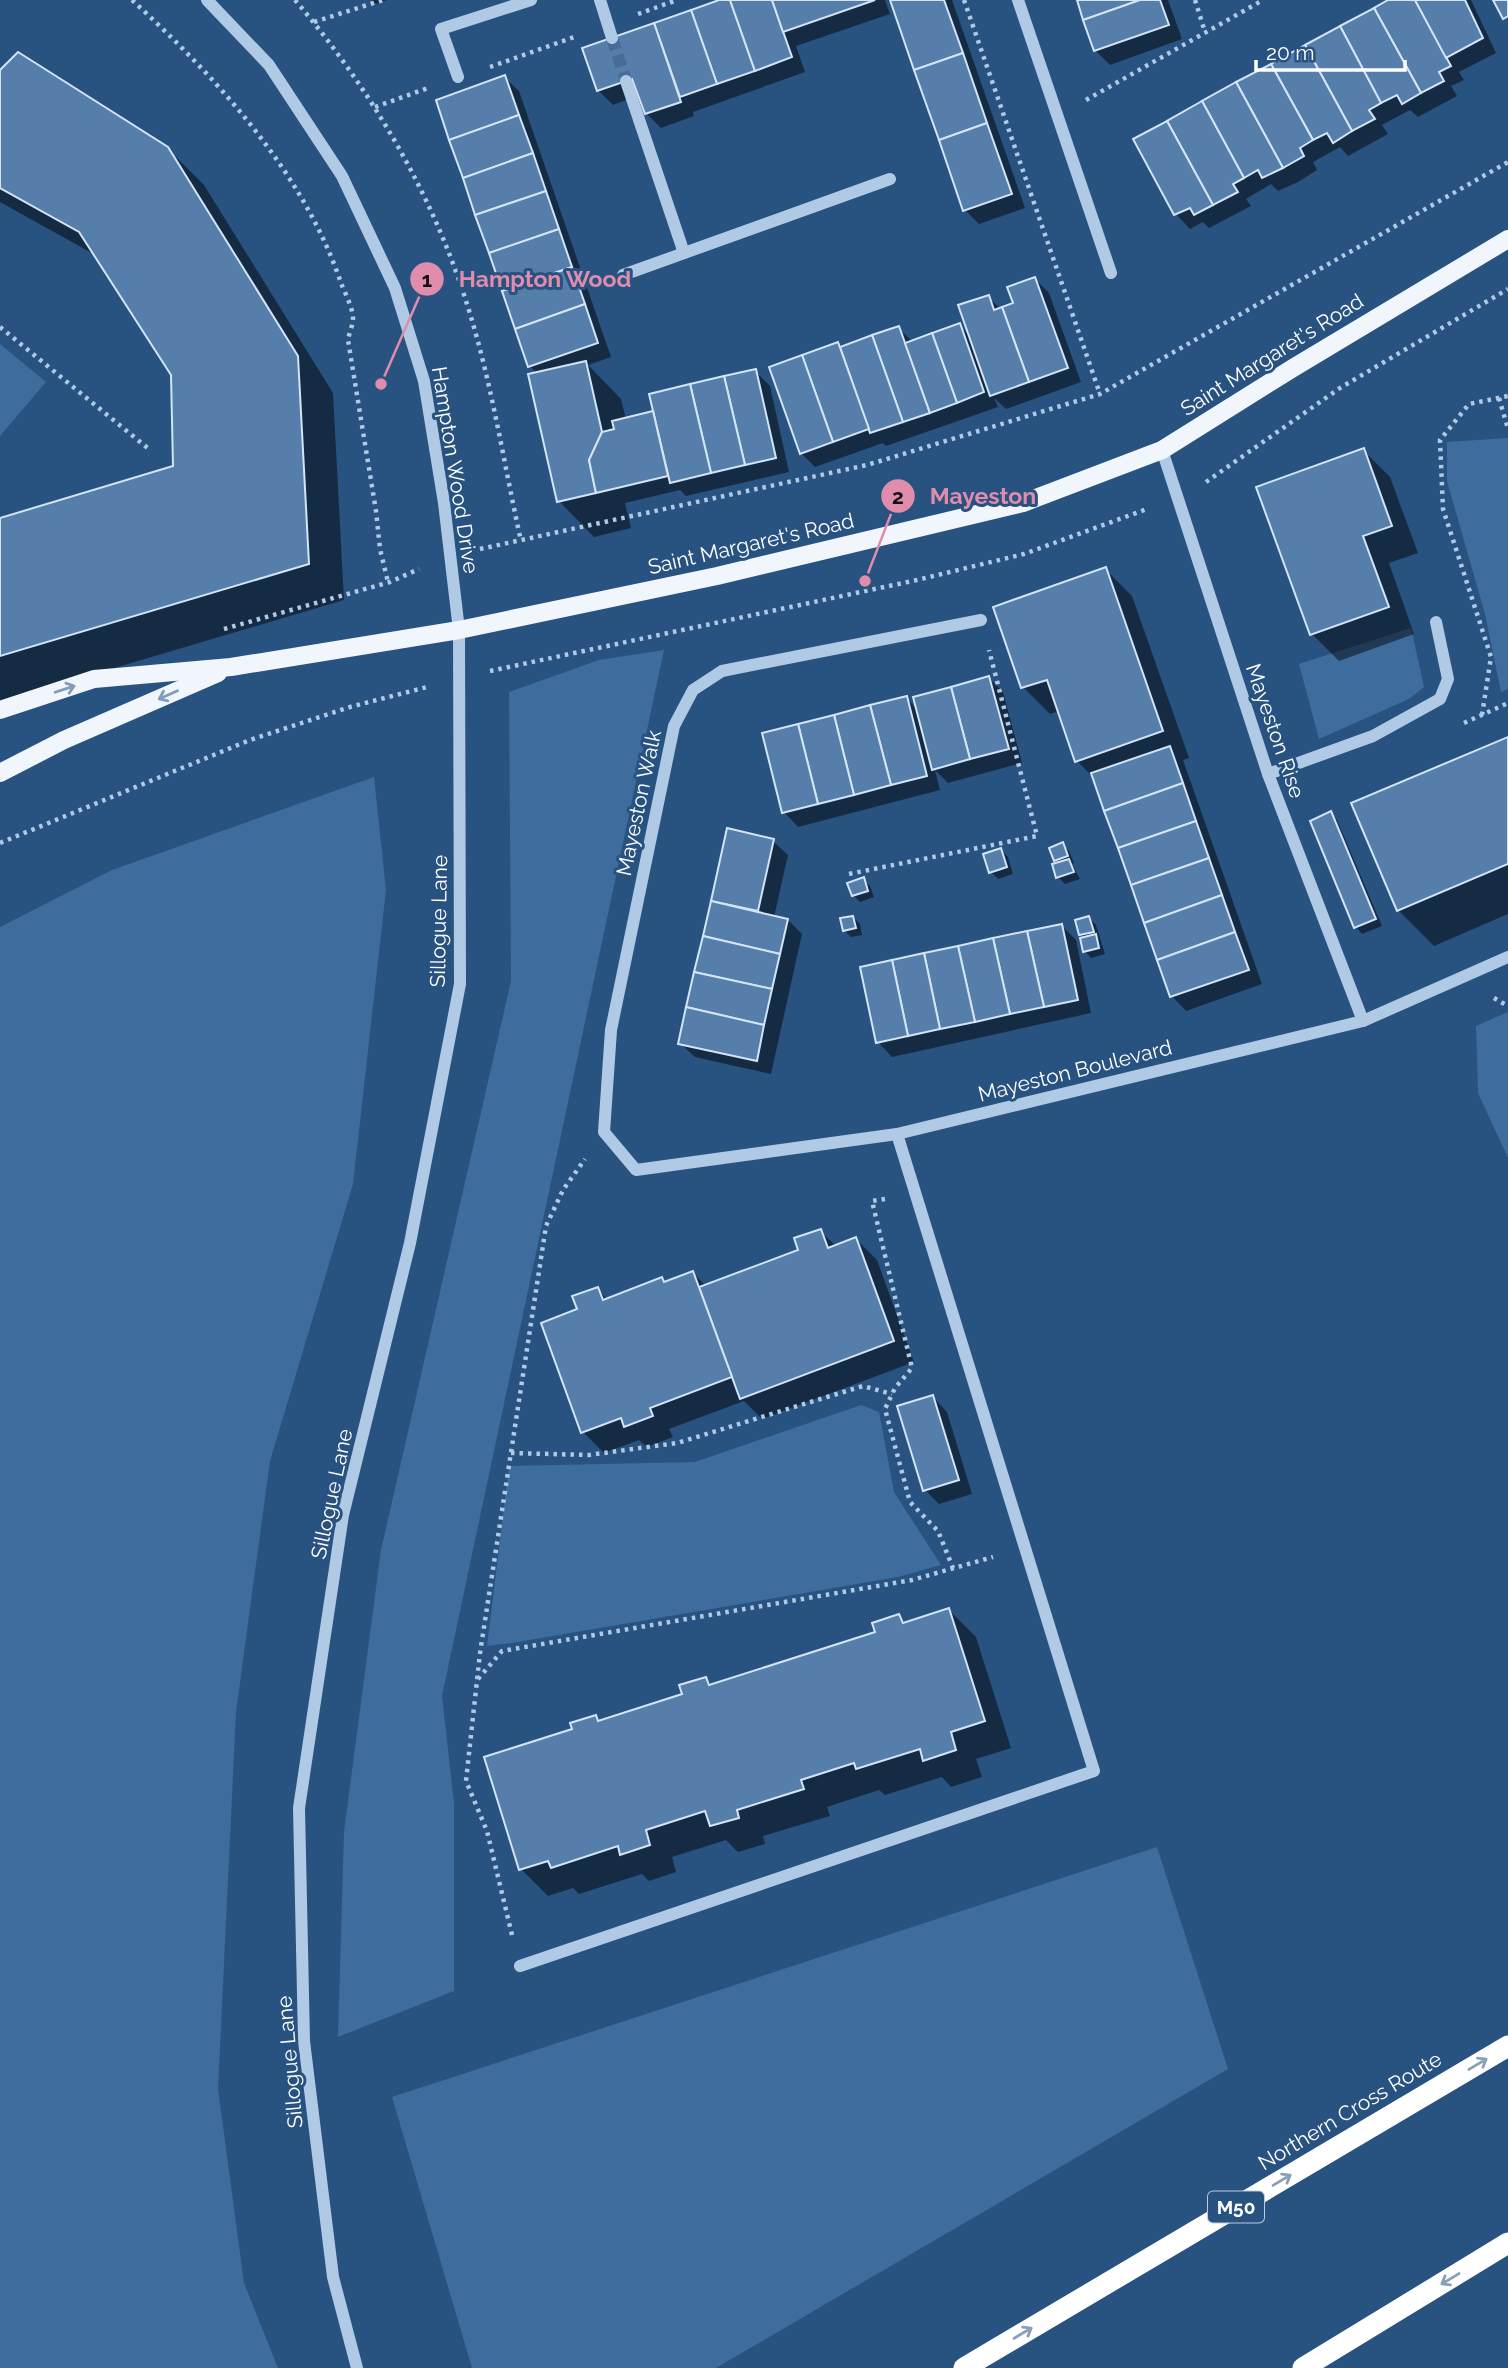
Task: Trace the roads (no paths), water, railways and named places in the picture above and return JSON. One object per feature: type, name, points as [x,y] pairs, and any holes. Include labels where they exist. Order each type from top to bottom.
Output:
[{"type":"highway","name":"Northern Cross Route","points":[[964,2368],[1508,2046]]},
{"type":"highway","points":[[1303,2368],[1508,2243]]},
{"type":"main road","name":"Saint Margaret's Road","points":[[0,710],[94,679],[231,667],[459,630],[717,576],[1023,503],[1162,450],[1508,239]]},
{"type":"main road","name":"Saint Margaret's Road","points":[[0,774],[64,740],[231,667]]},
{"type":"street","name":"Hampton Wood Drive","points":[[207,0],[269,65],[342,176],[395,288],[425,381],[459,630]]},
{"type":"street","points":[[458,77],[441,29],[531,0]]},
{"type":"street","points":[[600,0],[610,32]]},
{"type":"street","points":[[1018,0],[1111,273]]},
{"type":"street","points":[[626,81],[684,253]]},
{"type":"street","points":[[623,275],[890,179]]},
{"type":"street","name":"Mayeston Rise","points":[[1162,450],[1268,774],[1363,1021]]},
{"type":"street","name":"Mayeston Walk","points":[[636,1170],[604,1132],[614,1017],[674,726],[694,690],[722,671],[981,620]]},
{"type":"street","points":[[1268,774],[1373,736],[1440,699],[1448,679],[1436,622]]},
{"type":"street","name":"Sillogue Lane","points":[[357,2368],[333,2277],[304,2041],[299,1808],[344,1515],[410,1243],[460,984],[459,630]]},
{"type":"street","name":"Mayeston Boulevard","points":[[636,1170],[897,1134],[1363,1021],[1508,957]]},
{"type":"street","points":[[520,1966],[1094,1771],[897,1134]]},
{"type":"tunnel","points":[[612,38],[626,81]]},
{"type":"place","name":"Hampton Wood","points":[[381,384]]},
{"type":"place","name":"Mayeston","points":[[865,581]]}]
